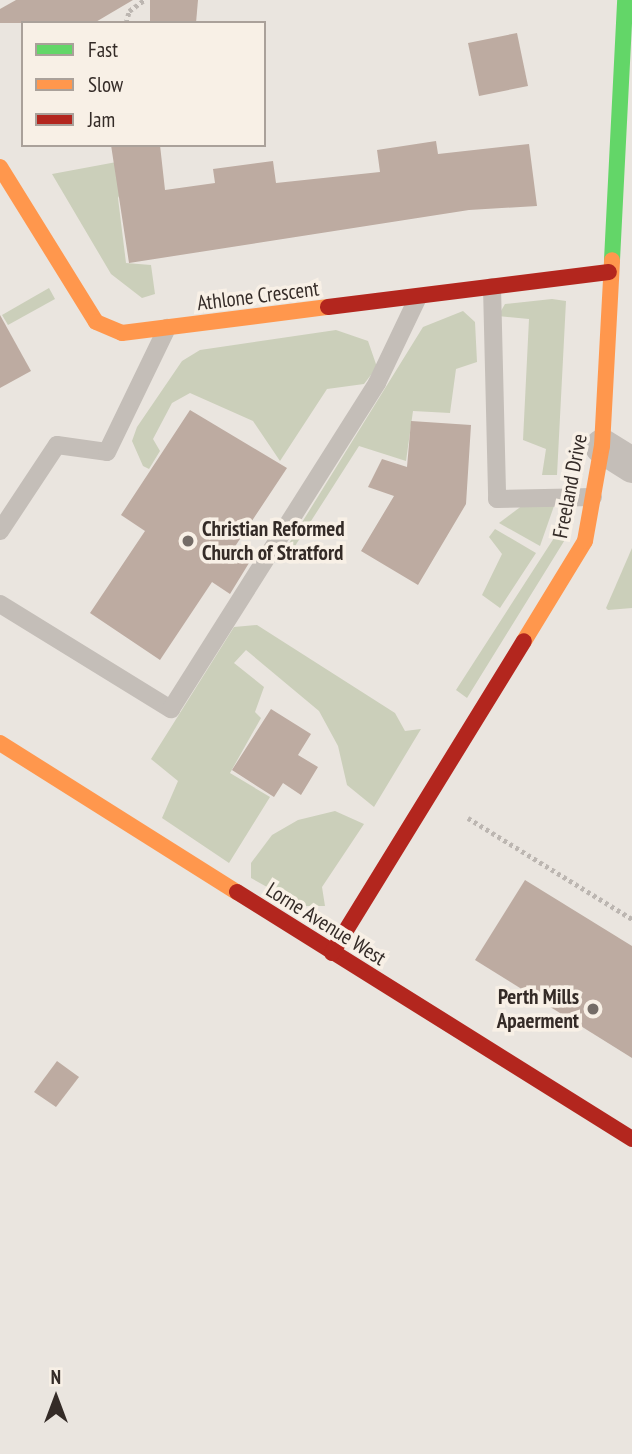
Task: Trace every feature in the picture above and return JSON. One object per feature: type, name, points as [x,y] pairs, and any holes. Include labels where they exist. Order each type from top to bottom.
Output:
[{"type":"street","name":"Freeland Drive","points":[[332,953],[585,541],[602,446],[609,272],[628,102],[625,0]]},
{"type":"street","name":"Athlone Crescent","points":[[0,167],[96,322],[122,333],[609,272]]},
{"type":"street","points":[[602,446],[632,466]]},
{"type":"street","name":"Lorne Avenue West","points":[[0,743],[632,1139]]},
{"type":"lane","points":[[492,287],[497,499],[593,497]]},
{"type":"lane","points":[[0,604],[171,709],[377,383],[419,297]]},
{"type":"lane","points":[[0,531],[57,445],[107,452],[167,328]]},
{"type":"path","points":[[126,21],[129,11],[144,0]]},
{"type":"path","points":[[468,818],[632,919]]},
{"type":"green space","points":[[138,158],[118,198],[126,263],[151,265],[155,294],[142,298],[111,274],[52,174]]},
{"type":"green space","points":[[49,288],[55,299],[8,325],[2,315]]},
{"type":"green space","points":[[552,299],[566,301],[557,475],[542,475],[546,449],[523,440],[529,319],[498,316],[505,304]]},
{"type":"green space","points":[[463,311],[475,322],[477,362],[456,369],[450,413],[413,411],[406,461],[359,446],[288,557],[283,553],[423,327]]},
{"type":"green space","points":[[336,330],[368,341],[377,367],[364,384],[327,389],[280,461],[253,421],[190,393],[172,403],[153,439],[160,451],[149,469],[143,466],[132,441],[137,427],[182,361],[200,350]]},
{"type":"green space","points":[[523,505],[554,506],[540,546],[499,523]]},
{"type":"green space","points":[[560,508],[571,517],[566,538],[467,698],[456,690],[554,538]]},
{"type":"green space","points":[[495,529],[536,553],[500,608],[482,595],[502,554],[489,537]]},
{"type":"green space","points":[[632,548],[632,608],[608,610],[606,608]]},
{"type":"green space","points":[[257,625],[395,713],[405,731],[421,729],[374,807],[347,785],[338,746],[319,711],[246,650],[234,663],[264,687],[255,712],[261,718],[230,773],[270,797],[229,863],[162,818],[178,781],[151,759],[234,627]]},
{"type":"green space","points":[[335,811],[364,824],[322,887],[325,906],[301,906],[251,878],[251,863],[272,835],[298,820]]},
{"type":"building","points":[[16,0],[133,0],[97,21],[0,23],[0,9]]},
{"type":"building","points":[[150,0],[198,0],[196,21],[150,21]]},
{"type":"building","points":[[517,33],[528,86],[479,96],[468,43]]},
{"type":"building","points":[[436,141],[438,154],[529,144],[537,206],[469,210],[129,263],[111,147],[160,147],[165,190],[215,183],[213,169],[273,161],[276,183],[380,172],[377,150]]},
{"type":"building","points":[[0,315],[31,371],[0,388]]},
{"type":"building","name":"Christian Reformed Church of Stratford","points":[[190,410],[287,468],[232,551],[249,563],[230,594],[212,582],[160,660],[90,613],[145,531],[121,515]]},
{"type":"building","points":[[411,421],[471,425],[466,504],[418,585],[361,551],[394,496],[368,487],[382,459],[407,467]]},
{"type":"building","points":[[271,709],[311,734],[298,755],[318,767],[301,795],[283,783],[274,797],[232,770]]},
{"type":"building","name":"Perth Mills Apaerment","points":[[525,880],[632,946],[632,1058],[475,960]]},
{"type":"building","points":[[57,1061],[79,1077],[56,1107],[34,1092]]},
{"type":"traffic: fast","points":[[612,260],[625,0]]},
{"type":"traffic: slow","points":[[0,167],[96,322],[122,333],[328,307]]},
{"type":"traffic: slow","points":[[524,641],[585,541],[602,446],[612,260]]},
{"type":"traffic: slow","points":[[0,743],[237,892]]},
{"type":"traffic: jam","points":[[328,307],[609,272]]},
{"type":"traffic: jam","points":[[332,953],[524,641]]},
{"type":"traffic: jam","points":[[237,892],[632,1139]]},
{"type":"place","name":"Christian Reformed Church of Stratford","points":[[188,541]]},
{"type":"place","name":"Perth Mills Apaerment","points":[[593,1009]]}]
